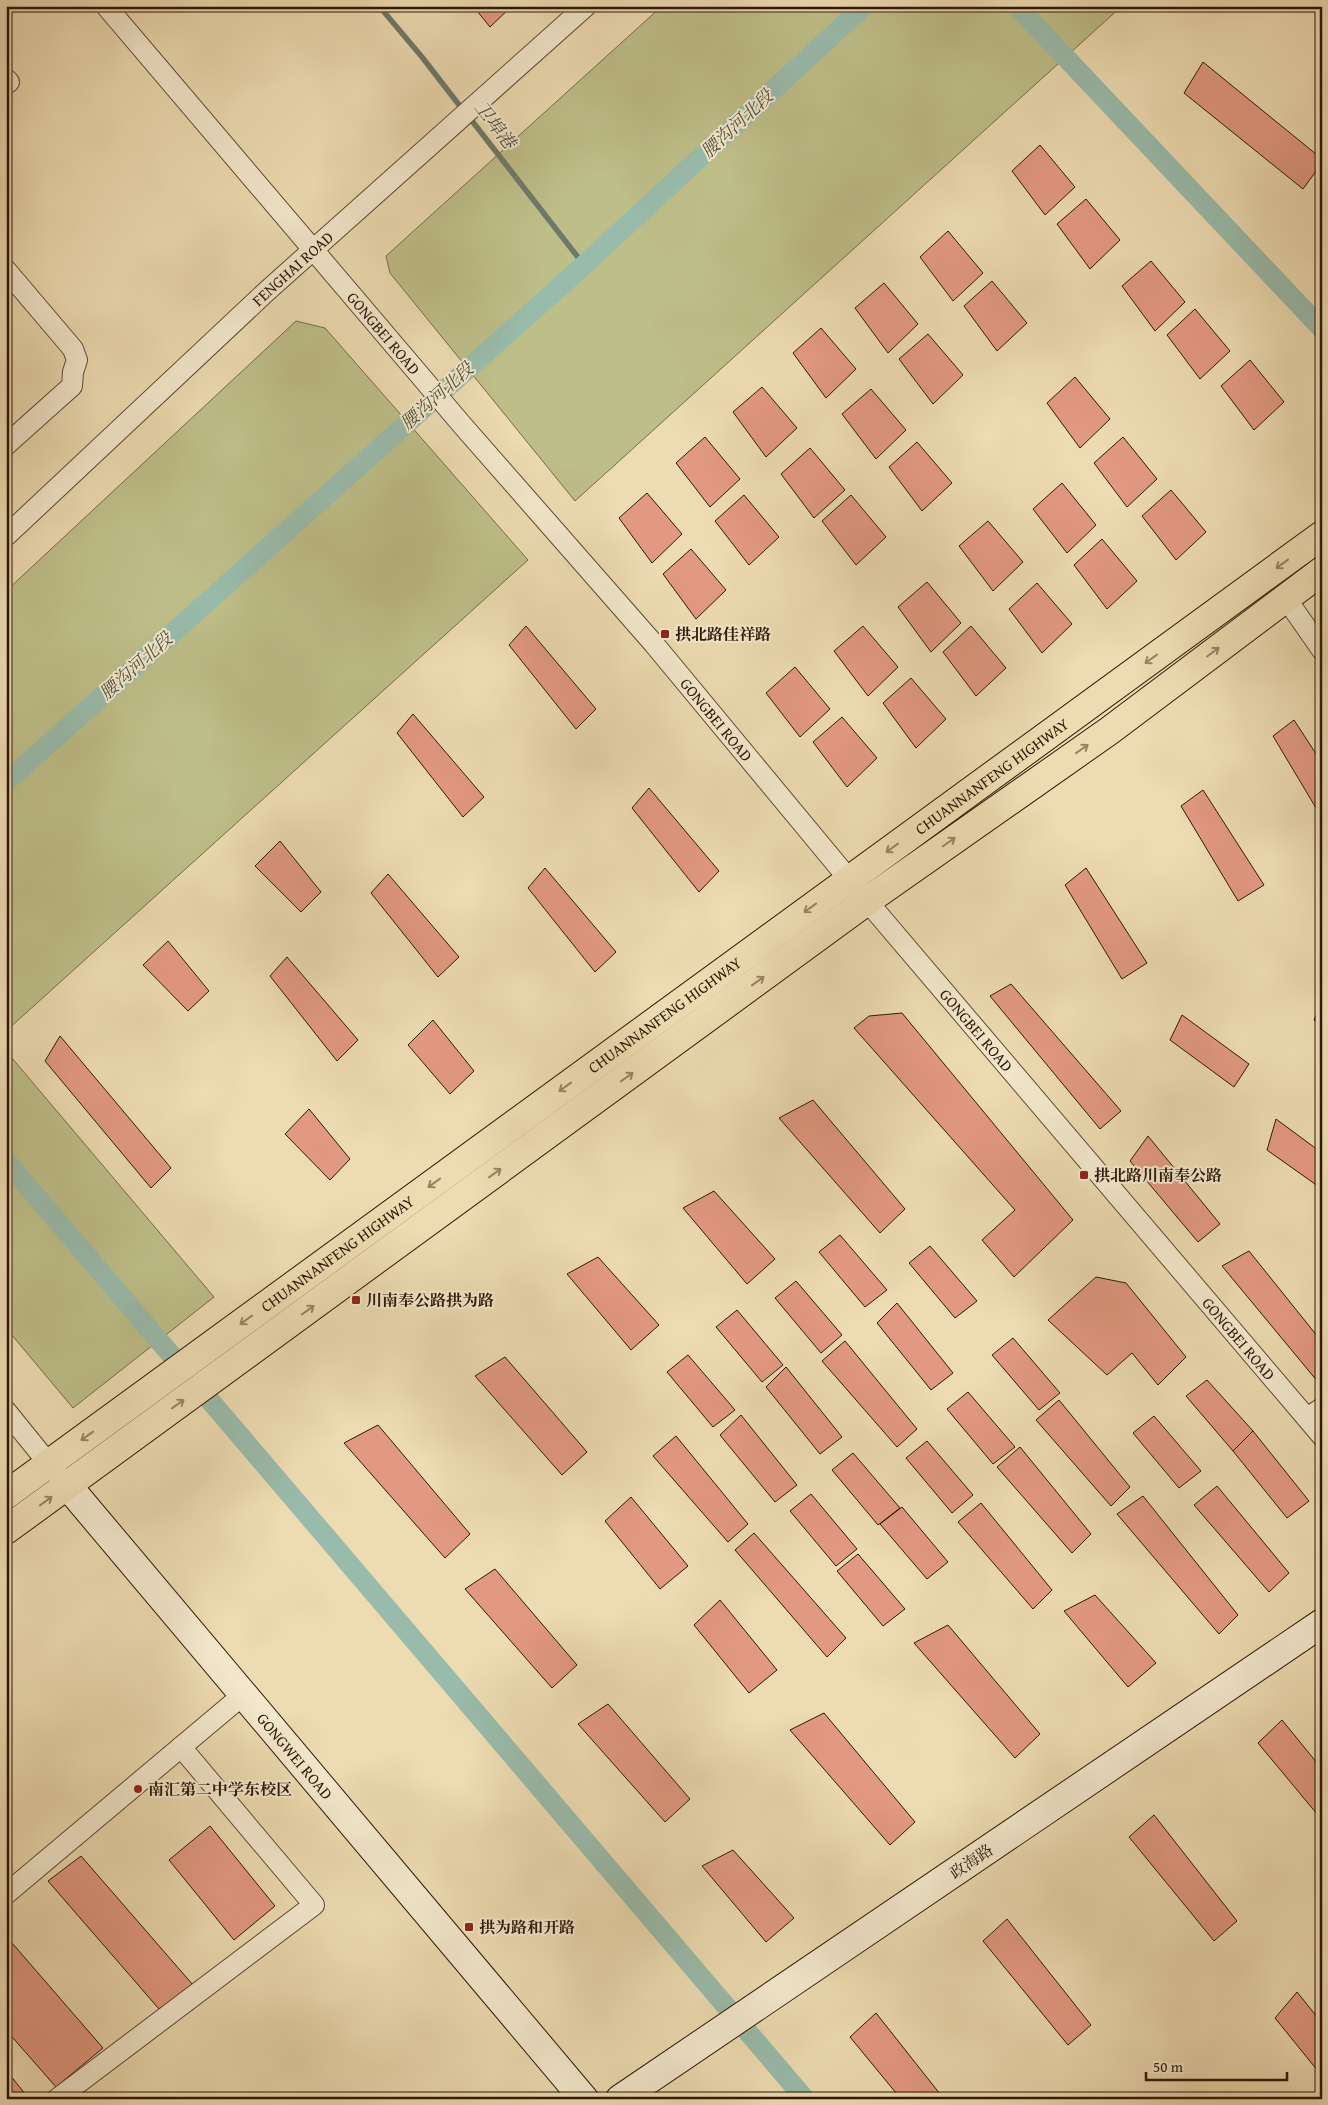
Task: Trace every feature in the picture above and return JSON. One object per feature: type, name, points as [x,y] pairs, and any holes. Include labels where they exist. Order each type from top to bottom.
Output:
[{"type":"main road","name":"CHUANNANFENG HIGHWAY","points":[[6,1495],[1322,535]]},
{"type":"main road","name":"CHUANNANFENG HIGHWAY","points":[[6,1530],[867,901],[1109,731],[1322,571]]},
{"type":"street","name":"GONGBEI ROAD","points":[[106,6],[463,426],[654,644],[867,901],[1314,1413],[1322,1436]]},
{"type":"street","name":"FENGHAI ROAD","points":[[6,536],[313,250],[586,6]]},
{"type":"street","points":[[6,79],[8,82],[6,84]]},
{"type":"street","points":[[6,270],[73,349],[77,360],[73,372],[72,386],[6,445]]},
{"type":"street","points":[[1285,598],[1322,650]]},
{"type":"street","name":"GONGWEI ROAD","points":[[6,1411],[584,2099]]},
{"type":"street","name":"政海路","points":[[620,2099],[1322,1623]]},
{"type":"street","points":[[6,1894],[243,1695]]},
{"type":"street","points":[[57,2099],[314,1905],[181,1747]]},
{"type":"green space","points":[[662,6],[1122,6],[575,501],[390,273],[386,256]]},
{"type":"green space","points":[[296,321],[325,328],[528,560],[6,1031],[6,591]]},
{"type":"green space","points":[[6,1051],[214,1297],[73,1408],[6,1328]]},
{"type":"building","points":[[473,6],[512,6],[490,27]]},
{"type":"building","points":[[1203,62],[1322,159],[1322,163],[1303,189],[1184,93]]},
{"type":"building","points":[[1040,145],[1075,187],[1045,215],[1012,171]]},
{"type":"building","points":[[1086,199],[1120,240],[1090,269],[1057,224]]},
{"type":"building","points":[[948,231],[983,273],[953,301],[920,257]]},
{"type":"building","points":[[1151,261],[1185,302],[1155,331],[1122,286]]},
{"type":"building","points":[[992,281],[1027,323],[997,351],[964,306]]},
{"type":"building","points":[[884,283],[918,324],[888,353],[855,308]]},
{"type":"building","points":[[1195,309],[1230,351],[1200,379],[1167,335]]},
{"type":"building","points":[[821,328],[856,369],[826,398],[793,353]]},
{"type":"building","points":[[928,334],[963,375],[933,404],[899,359]]},
{"type":"building","points":[[1250,360],[1284,402],[1254,430],[1221,386]]},
{"type":"building","points":[[1075,377],[1110,419],[1080,448],[1047,403]]},
{"type":"building","points":[[762,387],[797,428],[766,457],[733,412]]},
{"type":"building","points":[[871,389],[906,430],[876,459],[842,414]]},
{"type":"building","points":[[705,437],[740,479],[710,507],[676,463]]},
{"type":"building","points":[[1123,437],[1157,479],[1127,507],[1094,463]]},
{"type":"building","points":[[917,442],[952,483],[922,511],[889,467]]},
{"type":"building","points":[[810,448],[845,490],[814,518],[781,474]]},
{"type":"building","points":[[1062,483],[1096,525],[1067,553],[1033,509]]},
{"type":"building","points":[[1171,490],[1206,532],[1176,560],[1142,516]]},
{"type":"building","points":[[647,493],[682,534],[652,563],[619,518]]},
{"type":"building","points":[[744,495],[779,537],[749,565],[715,521]]},
{"type":"building","points":[[851,495],[886,537],[856,565],[822,521]]},
{"type":"building","points":[[988,521],[1023,562],[993,591],[959,546]]},
{"type":"building","points":[[1102,539],[1137,581],[1107,609],[1074,565]]},
{"type":"building","points":[[691,549],[726,590],[696,619],[663,574]]},
{"type":"building","points":[[927,582],[961,623],[931,652],[898,607]]},
{"type":"building","points":[[1037,583],[1072,624],[1042,653],[1009,609]]},
{"type":"building","points":[[526,626],[596,709],[576,729],[509,645]]},
{"type":"building","points":[[863,626],[898,667],[868,696],[834,651]]},
{"type":"building","points":[[971,626],[1006,668],[976,696],[943,652]]},
{"type":"building","points":[[795,667],[830,709],[800,737],[766,693]]},
{"type":"building","points":[[911,678],[946,719],[916,748],[883,703]]},
{"type":"building","points":[[413,714],[484,797],[463,817],[397,733]]},
{"type":"building","points":[[842,717],[877,758],[847,787],[813,742]]},
{"type":"building","points":[[1294,720],[1322,763],[1322,818],[1273,736]]},
{"type":"building","points":[[649,788],[719,871],[699,892],[632,808]]},
{"type":"building","points":[[1203,790],[1264,885],[1238,901],[1181,806]]},
{"type":"building","points":[[280,841],[321,892],[301,912],[255,866]]},
{"type":"building","points":[[545,868],[616,952],[595,972],[528,888]]},
{"type":"building","points":[[1086,868],[1147,963],[1122,979],[1065,885]]},
{"type":"building","points":[[388,874],[459,957],[438,977],[371,893]]},
{"type":"building","points":[[168,941],[209,991],[188,1011],[143,965]]},
{"type":"building","points":[[287,957],[358,1040],[337,1061],[270,976]]},
{"type":"building","points":[[1011,984],[1121,1111],[1100,1129],[990,996]]},
{"type":"building","points":[[1322,1002],[1322,1026],[1314,1020]]},
{"type":"building","points":[[902,1013],[1073,1220],[1014,1277],[982,1240],[1015,1210],[854,1028],[869,1016]]},
{"type":"building","points":[[1182,1015],[1249,1064],[1234,1087],[1170,1040]]},
{"type":"building","points":[[433,1020],[474,1071],[450,1094],[408,1045]]},
{"type":"building","points":[[60,1036],[171,1168],[151,1188],[45,1061]]},
{"type":"building","points":[[813,1100],[905,1209],[880,1233],[779,1118]]},
{"type":"building","points":[[309,1109],[350,1159],[330,1180],[285,1134]]},
{"type":"building","points":[[1276,1119],[1322,1153],[1322,1189],[1267,1150]]},
{"type":"building","points":[[1148,1136],[1220,1224],[1198,1242],[1130,1161]]},
{"type":"building","points":[[714,1191],[775,1259],[747,1284],[683,1208]]},
{"type":"building","points":[[840,1235],[887,1290],[865,1307],[819,1252]]},
{"type":"building","points":[[930,1246],[977,1301],[955,1318],[909,1263]]},
{"type":"building","points":[[1249,1251],[1322,1342],[1322,1379],[1318,1382],[1222,1266]]},
{"type":"building","points":[[598,1257],[659,1325],[631,1350],[567,1274]]},
{"type":"building","points":[[1096,1277],[1126,1283],[1186,1357],[1158,1385],[1132,1353],[1107,1375],[1048,1320]]},
{"type":"building","points":[[796,1281],[842,1335],[821,1353],[775,1298]]},
{"type":"building","points":[[897,1303],[953,1373],[931,1390],[877,1323]]},
{"type":"building","points":[[737,1310],[783,1365],[762,1382],[716,1327]]},
{"type":"building","points":[[1013,1338],[1060,1393],[1039,1410],[992,1355]]},
{"type":"building","points":[[845,1341],[917,1429],[897,1447],[822,1361]]},
{"type":"building","points":[[688,1355],[735,1410],[713,1427],[667,1372]]},
{"type":"building","points":[[505,1357],[587,1452],[562,1475],[475,1376]]},
{"type":"building","points":[[786,1367],[842,1437],[820,1454],[766,1387]]},
{"type":"building","points":[[1207,1380],[1253,1431],[1233,1451],[1186,1396]]},
{"type":"building","points":[[968,1392],[1015,1447],[993,1464],[947,1409]]},
{"type":"building","points":[[1059,1400],[1130,1487],[1111,1506],[1036,1420]]},
{"type":"building","points":[[741,1415],[797,1485],[775,1502],[720,1435]]},
{"type":"building","points":[[1154,1416],[1201,1471],[1179,1488],[1133,1433]]},
{"type":"building","points":[[378,1425],[470,1534],[445,1558],[344,1443]]},
{"type":"building","points":[[1253,1431],[1309,1501],[1287,1518],[1233,1451]]},
{"type":"building","points":[[676,1436],[748,1524],[728,1542],[653,1456]]},
{"type":"building","points":[[927,1441],[973,1495],[952,1513],[906,1458]]},
{"type":"building","points":[[1020,1447],[1091,1534],[1072,1553],[997,1467]]},
{"type":"building","points":[[853,1453],[900,1508],[878,1525],[832,1470]]},
{"type":"building","points":[[1217,1486],[1289,1573],[1269,1592],[1194,1505]]},
{"type":"building","points":[[811,1494],[857,1549],[836,1566],[790,1511]]},
{"type":"building","points":[[1143,1496],[1238,1615],[1219,1634],[1117,1514]]},
{"type":"building","points":[[631,1497],[688,1566],[660,1589],[605,1521]]},
{"type":"building","points":[[981,1503],[1052,1590],[1033,1609],[958,1522]]},
{"type":"building","points":[[902,1507],[948,1562],[927,1579],[880,1524]]},
{"type":"building","points":[[754,1533],[846,1638],[827,1657],[735,1550]]},
{"type":"building","points":[[858,1554],[905,1609],[883,1626],[837,1571]]},
{"type":"building","points":[[495,1569],[577,1665],[552,1688],[465,1589]]},
{"type":"building","points":[[1095,1595],[1156,1663],[1128,1687],[1064,1611]]},
{"type":"building","points":[[720,1600],[777,1670],[749,1693],[694,1625]]},
{"type":"building","points":[[948,1625],[1040,1734],[1015,1758],[914,1643]]},
{"type":"building","points":[[608,1704],[690,1799],[665,1822],[578,1724]]},
{"type":"building","points":[[824,1713],[915,1822],[890,1845],[790,1730]]},
{"type":"building","points":[[1282,1720],[1322,1769],[1322,1820],[1258,1743]]},
{"type":"building","points":[[1154,1815],[1237,1921],[1214,1941],[1129,1837]]},
{"type":"building","points":[[210,1826],[275,1906],[234,1940],[169,1860]]},
{"type":"building","points":[[733,1850],[794,1918],[766,1942],[702,1866]]},
{"type":"building","points":[[81,1856],[193,1985],[159,2009],[48,1881]]},
{"type":"building","points":[[1007,1919],[1091,2025],[1068,2045],[983,1941]]},
{"type":"building","points":[[6,1936],[103,2048],[56,2087],[6,2030]]},
{"type":"building","points":[[1297,1992],[1322,2023],[1322,2076],[1275,2018]]},
{"type":"building","points":[[876,2013],[944,2099],[901,2099],[850,2037]]},
{"type":"building","points":[[6,2070],[26,2095],[22,2099],[6,2099]]},
{"type":"waterway","name":"卫埠港","points":[[379,6],[463,110]]},
{"type":"waterway","name":"腰沟河北段","points":[[6,782],[584,265],[864,6]]},
{"type":"waterway","points":[[1017,6],[1322,329]]},
{"type":"waterway","name":"卫埠港","points":[[469,117],[584,265]]},
{"type":"waterway","points":[[6,1161],[805,2099]]},
{"type":"place","name":"拱北路佳祥路","points":[[665,634]]},
{"type":"place","name":"拱北路川南奉公路","points":[[1084,1175]]},
{"type":"place","name":"川南奉公路拱为路","points":[[356,1300]]},
{"type":"place","name":"南汇第二中学东校区","points":[[138,1789]]},
{"type":"place","name":"拱为路和开路","points":[[469,1927]]}]
